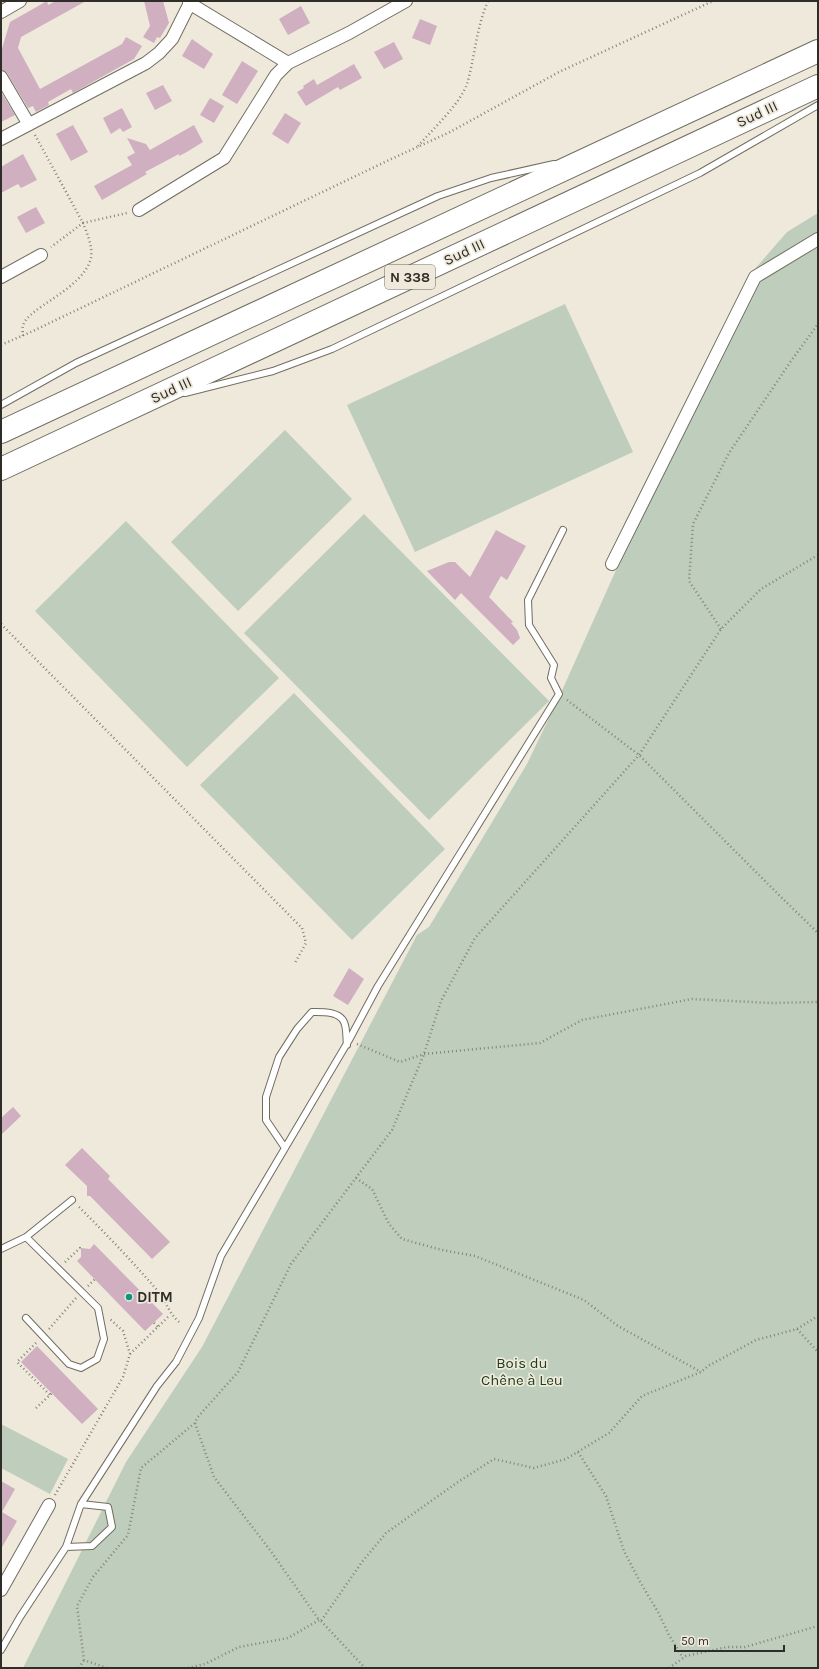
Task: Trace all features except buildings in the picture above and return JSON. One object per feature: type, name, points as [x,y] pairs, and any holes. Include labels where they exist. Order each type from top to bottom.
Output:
[{"type":"highway","name":"Sud III","points":[[1,432],[818,51]]},
{"type":"highway","name":"Sud III","points":[[1,469],[818,86]]},
{"type":"street","points":[[1,12],[20,1]]},
{"type":"street","points":[[139,210],[224,158],[276,75],[288,63],[349,33],[406,1]]},
{"type":"street","points":[[1,139],[28,123],[146,63],[159,53],[172,39],[190,2],[288,63]]},
{"type":"street","points":[[1,77],[28,123]]},
{"type":"street","points":[[612,564],[755,277],[818,239]]},
{"type":"street","points":[[1,277],[41,255]]},
{"type":"street","points":[[1,1590],[49,1505]]},
{"type":"lane","points":[[177,396],[273,371],[332,349],[700,173],[818,105]]},
{"type":"lane","points":[[566,161],[596,154]]},
{"type":"lane","points":[[1,405],[76,363],[438,196],[491,178],[559,163]]},
{"type":"lane","points":[[133,407],[170,398]]},
{"type":"lane","points":[[1,1650],[20,1617],[66,1547],[80,1504],[157,1386],[176,1362],[199,1318],[221,1256],[348,1043],[378,986],[558,694],[551,678],[554,665],[529,625],[528,600],[563,530]]},
{"type":"lane","points":[[285,1148],[266,1120],[266,1097],[279,1057],[297,1029],[312,1012],[328,1012],[339,1017],[344,1022],[348,1043]]},
{"type":"lane","points":[[1,1249],[26,1237],[72,1200]]},
{"type":"lane","points":[[26,1237],[98,1308],[104,1339],[97,1359],[81,1368],[69,1364],[26,1318]]},
{"type":"lane","points":[[66,1547],[92,1546],[112,1527],[108,1507],[80,1504]]},
{"type":"path","points":[[417,148],[458,100],[466,85],[483,13],[488,1]]},
{"type":"path","points":[[1,345],[23,336],[417,148],[450,132],[559,72],[713,1]]},
{"type":"path","points":[[23,336],[23,326],[28,317],[74,284],[81,276],[91,258],[90,244],[83,223],[28,123]]},
{"type":"path","points":[[41,255],[83,223],[139,210]]},
{"type":"path","points":[[721,629],[689,581],[693,524],[729,452],[790,361],[818,324]]},
{"type":"path","points":[[79,1668],[84,1660],[77,1606],[93,1577],[128,1534],[142,1468],[195,1423],[197,1418],[238,1372],[291,1264],[392,1130],[424,1054],[440,1001],[475,938],[639,755],[721,629],[761,589],[818,555]]},
{"type":"path","points":[[1,624],[302,928],[306,943],[296,963]]},
{"type":"path","points":[[558,694],[639,755],[785,902],[818,933]]},
{"type":"path","points":[[348,1043],[400,1062],[424,1054],[540,1043],[582,1020],[692,999],[771,1003],[818,1002]]},
{"type":"path","points":[[356,1178],[372,1189],[389,1224],[402,1239],[442,1250],[475,1256],[584,1300],[618,1326],[701,1372]]},
{"type":"path","points":[[72,1200],[130,1258],[164,1298],[170,1315],[179,1322]]},
{"type":"path","points":[[64,1263],[80,1248],[83,1250]]},
{"type":"path","points":[[89,1285],[95,1279]]},
{"type":"path","points":[[36,1408],[51,1394],[17,1362],[82,1291]]},
{"type":"path","points":[[98,1308],[123,1331],[130,1354]]},
{"type":"path","points":[[49,1505],[123,1377],[130,1354],[170,1315]]},
{"type":"path","points":[[188,1668],[205,1664],[239,1647],[288,1638],[320,1621],[362,1562],[386,1533],[458,1482],[494,1459],[534,1468],[566,1460],[609,1433],[642,1396],[701,1372],[708,1366],[756,1340],[797,1329],[818,1316]]},
{"type":"path","points":[[154,1323],[158,1327]]},
{"type":"path","points":[[797,1329],[818,1352]]},
{"type":"path","points":[[195,1423],[214,1478],[270,1550],[320,1621],[365,1668]]},
{"type":"path","points":[[578,1452],[606,1496],[624,1550],[669,1635],[683,1658]]},
{"type":"path","points":[[669,1668],[683,1658],[727,1647],[744,1647],[818,1626]]},
{"type":"path","points":[[84,1660],[107,1668]]},
{"type":"green space","name":"Bois du Chêne à Leu","points":[[818,213],[818,1668],[23,1668],[126,1462],[202,1347],[417,935],[429,927],[527,764],[560,695],[747,278],[787,232]]},
{"type":"green space","points":[[565,304],[633,452],[415,552],[347,405]]},
{"type":"green space","points":[[285,430],[352,499],[238,611],[171,542]]},
{"type":"green space","points":[[364,514],[549,701],[429,820],[244,633]]},
{"type":"green space","points":[[126,521],[279,678],[187,767],[35,611]]},
{"type":"green space","points":[[294,693],[445,849],[352,940],[200,785]]},
{"type":"green space","points":[[1,1424],[68,1459],[50,1494],[1,1468]]},
{"type":"place","name":"DITM","points":[[129,1297]]}]
